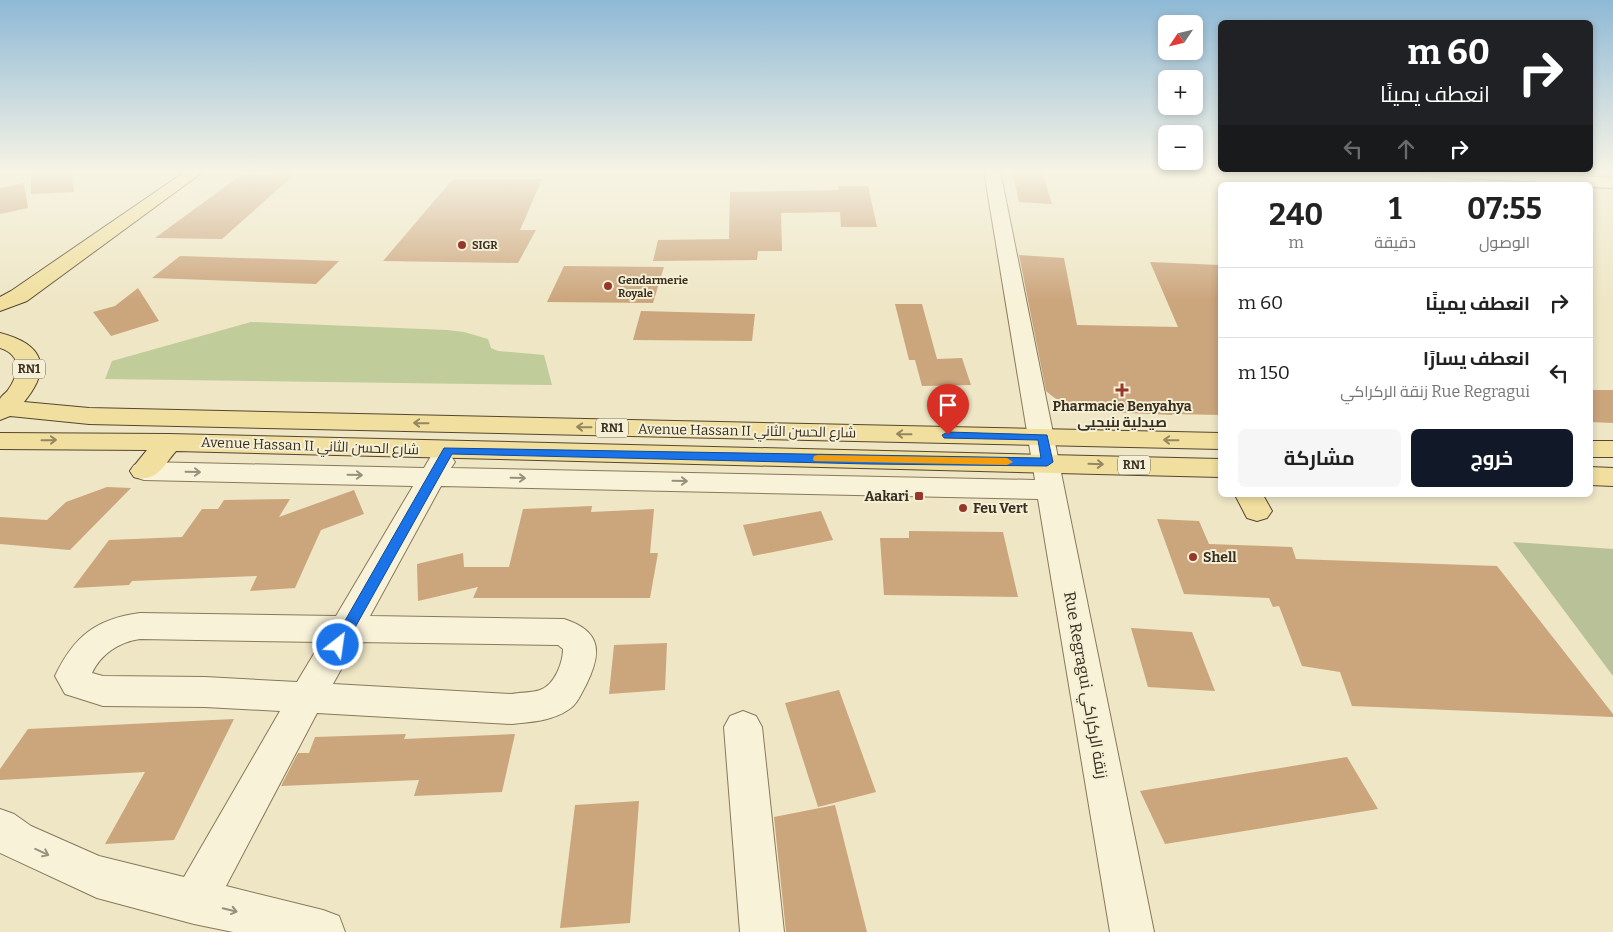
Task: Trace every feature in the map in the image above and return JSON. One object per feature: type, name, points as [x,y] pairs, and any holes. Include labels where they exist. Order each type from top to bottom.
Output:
[{"type":"main road","points":[[0,305],[19,296],[133,214]]},
{"type":"main road","points":[[0,317],[19,296]]},
{"type":"main road","name":"RN1","points":[[0,340],[22,350],[29,361],[28,378],[24,386],[2,410]]},
{"type":"main road","name":"Avenue Hassan II شارع الحسن الثاني","points":[[2,410],[88,416],[1048,463],[1218,468]]},
{"type":"main road","name":"Avenue Hassan II شارع الحسن الثاني","points":[[0,442],[58,440],[170,442],[441,463]]},
{"type":"main road","name":"Avenue Hassan II شارع الحسن الثاني","points":[[1048,463],[1218,441]]},
{"type":"main road","points":[[144,471],[170,442]]},
{"type":"main road","points":[[1593,449],[1613,449]]},
{"type":"main road","points":[[1593,476],[1613,477]]},
{"type":"street","name":"Rue Regragui زنقة الركراكي","points":[[1001,214],[1048,463],[1071,607],[1132,932]]},
{"type":"street","points":[[194,902],[441,463]]},
{"type":"street","points":[[144,471],[441,463],[1048,463]]},
{"type":"street","points":[[132,626],[564,632],[576,640],[580,647],[580,656],[564,694],[554,700],[536,706],[512,709],[308,697],[103,690],[78,684],[73,676],[77,664],[88,650],[108,634],[132,626]]},
{"type":"street","points":[[743,727],[762,932]]},
{"type":"street","points":[[0,828],[16,840],[97,877],[323,932]]},
{"type":"green space","points":[[251,322],[464,332],[488,339],[491,348],[498,351],[544,355],[552,385],[105,379],[112,361]]},
{"type":"green space","points":[[1513,542],[1613,549],[1613,676]]},
{"type":"building","points":[[187,214],[250,214],[222,239],[155,238]]},
{"type":"building","name":"SIGR","points":[[423,214],[527,214],[520,230],[536,230],[518,263],[383,261]]},
{"type":"building","points":[[730,214],[781,214],[782,251],[758,251],[757,260],[653,261],[658,240],[729,239]]},
{"type":"building","points":[[840,214],[874,214],[877,227],[841,227]]},
{"type":"building","points":[[1019,255],[1064,258],[1077,325],[1178,327],[1150,262],[1218,265],[1218,415],[1081,411],[1065,405],[1046,391]]},
{"type":"building","points":[[180,256],[339,261],[316,284],[152,278]]},
{"type":"building","points":[[564,266],[664,267],[653,303],[547,302]]},
{"type":"building","points":[[138,288],[159,321],[111,336],[93,312],[115,306]]},
{"type":"building","points":[[895,304],[922,304],[937,359],[962,358],[971,385],[922,386],[915,360],[909,360]]},
{"type":"building","points":[[641,311],[755,314],[752,341],[633,340]]},
{"type":"building","points":[[1593,390],[1613,390],[1613,423],[1593,422]]},
{"type":"building","points":[[107,487],[131,488],[70,550],[0,544],[0,517],[47,520],[66,502]]},
{"type":"building","points":[[354,490],[364,514],[321,530],[295,588],[250,591],[257,576],[132,581],[129,585],[73,588],[109,540],[182,537],[202,509],[218,509],[224,500],[290,499],[279,517]]},
{"type":"building","points":[[592,506],[591,512],[654,509],[650,553],[658,553],[650,598],[473,598],[478,587],[418,601],[417,564],[463,553],[464,567],[509,567],[523,509]]},
{"type":"building","points":[[821,511],[833,540],[753,556],[743,525]]},
{"type":"building","points":[[1157,519],[1199,521],[1209,544],[1292,547],[1296,559],[1497,566],[1613,714],[1613,717],[1352,706],[1340,672],[1302,666],[1279,606],[1273,607],[1269,598],[1184,594]]},
{"type":"building","points":[[909,531],[1003,532],[1018,597],[884,595],[880,538],[909,538]]},
{"type":"building","points":[[1131,628],[1192,632],[1215,691],[1148,687]]},
{"type":"building","points":[[667,643],[665,690],[609,694],[614,645]]},
{"type":"building","points":[[839,690],[876,792],[818,807],[785,703]]},
{"type":"building","points":[[234,719],[174,840],[105,844],[145,772],[0,780],[0,769],[28,729]]},
{"type":"building","points":[[406,734],[404,739],[515,734],[502,792],[414,796],[419,780],[281,786],[298,753],[309,753],[315,737]]},
{"type":"building","points":[[1347,757],[1378,809],[1165,844],[1140,791]]},
{"type":"building","points":[[639,801],[630,923],[560,928],[575,805]]},
{"type":"building","points":[[835,805],[867,932],[786,932],[774,817]]},
{"type":"slow traffic","points":[[818,459],[1007,462]]},
{"type":"place","name":"SIGR","points":[[462,245]]},
{"type":"place","name":"Gendarmerie Royale","points":[[608,286]]},
{"type":"place","name":"Pharmacie Benyahya صيدلية بنيحيى","points":[[1122,390]]},
{"type":"place","name":"Aakari","points":[[919,496]]},
{"type":"place","name":"Feu Vert","points":[[963,508]]},
{"type":"place","name":"Shell","points":[[1193,557]]},
{"type":"route","points":[[338,645],[448,450],[869,460],[1047,462],[1043,437],[948,435]]}]
